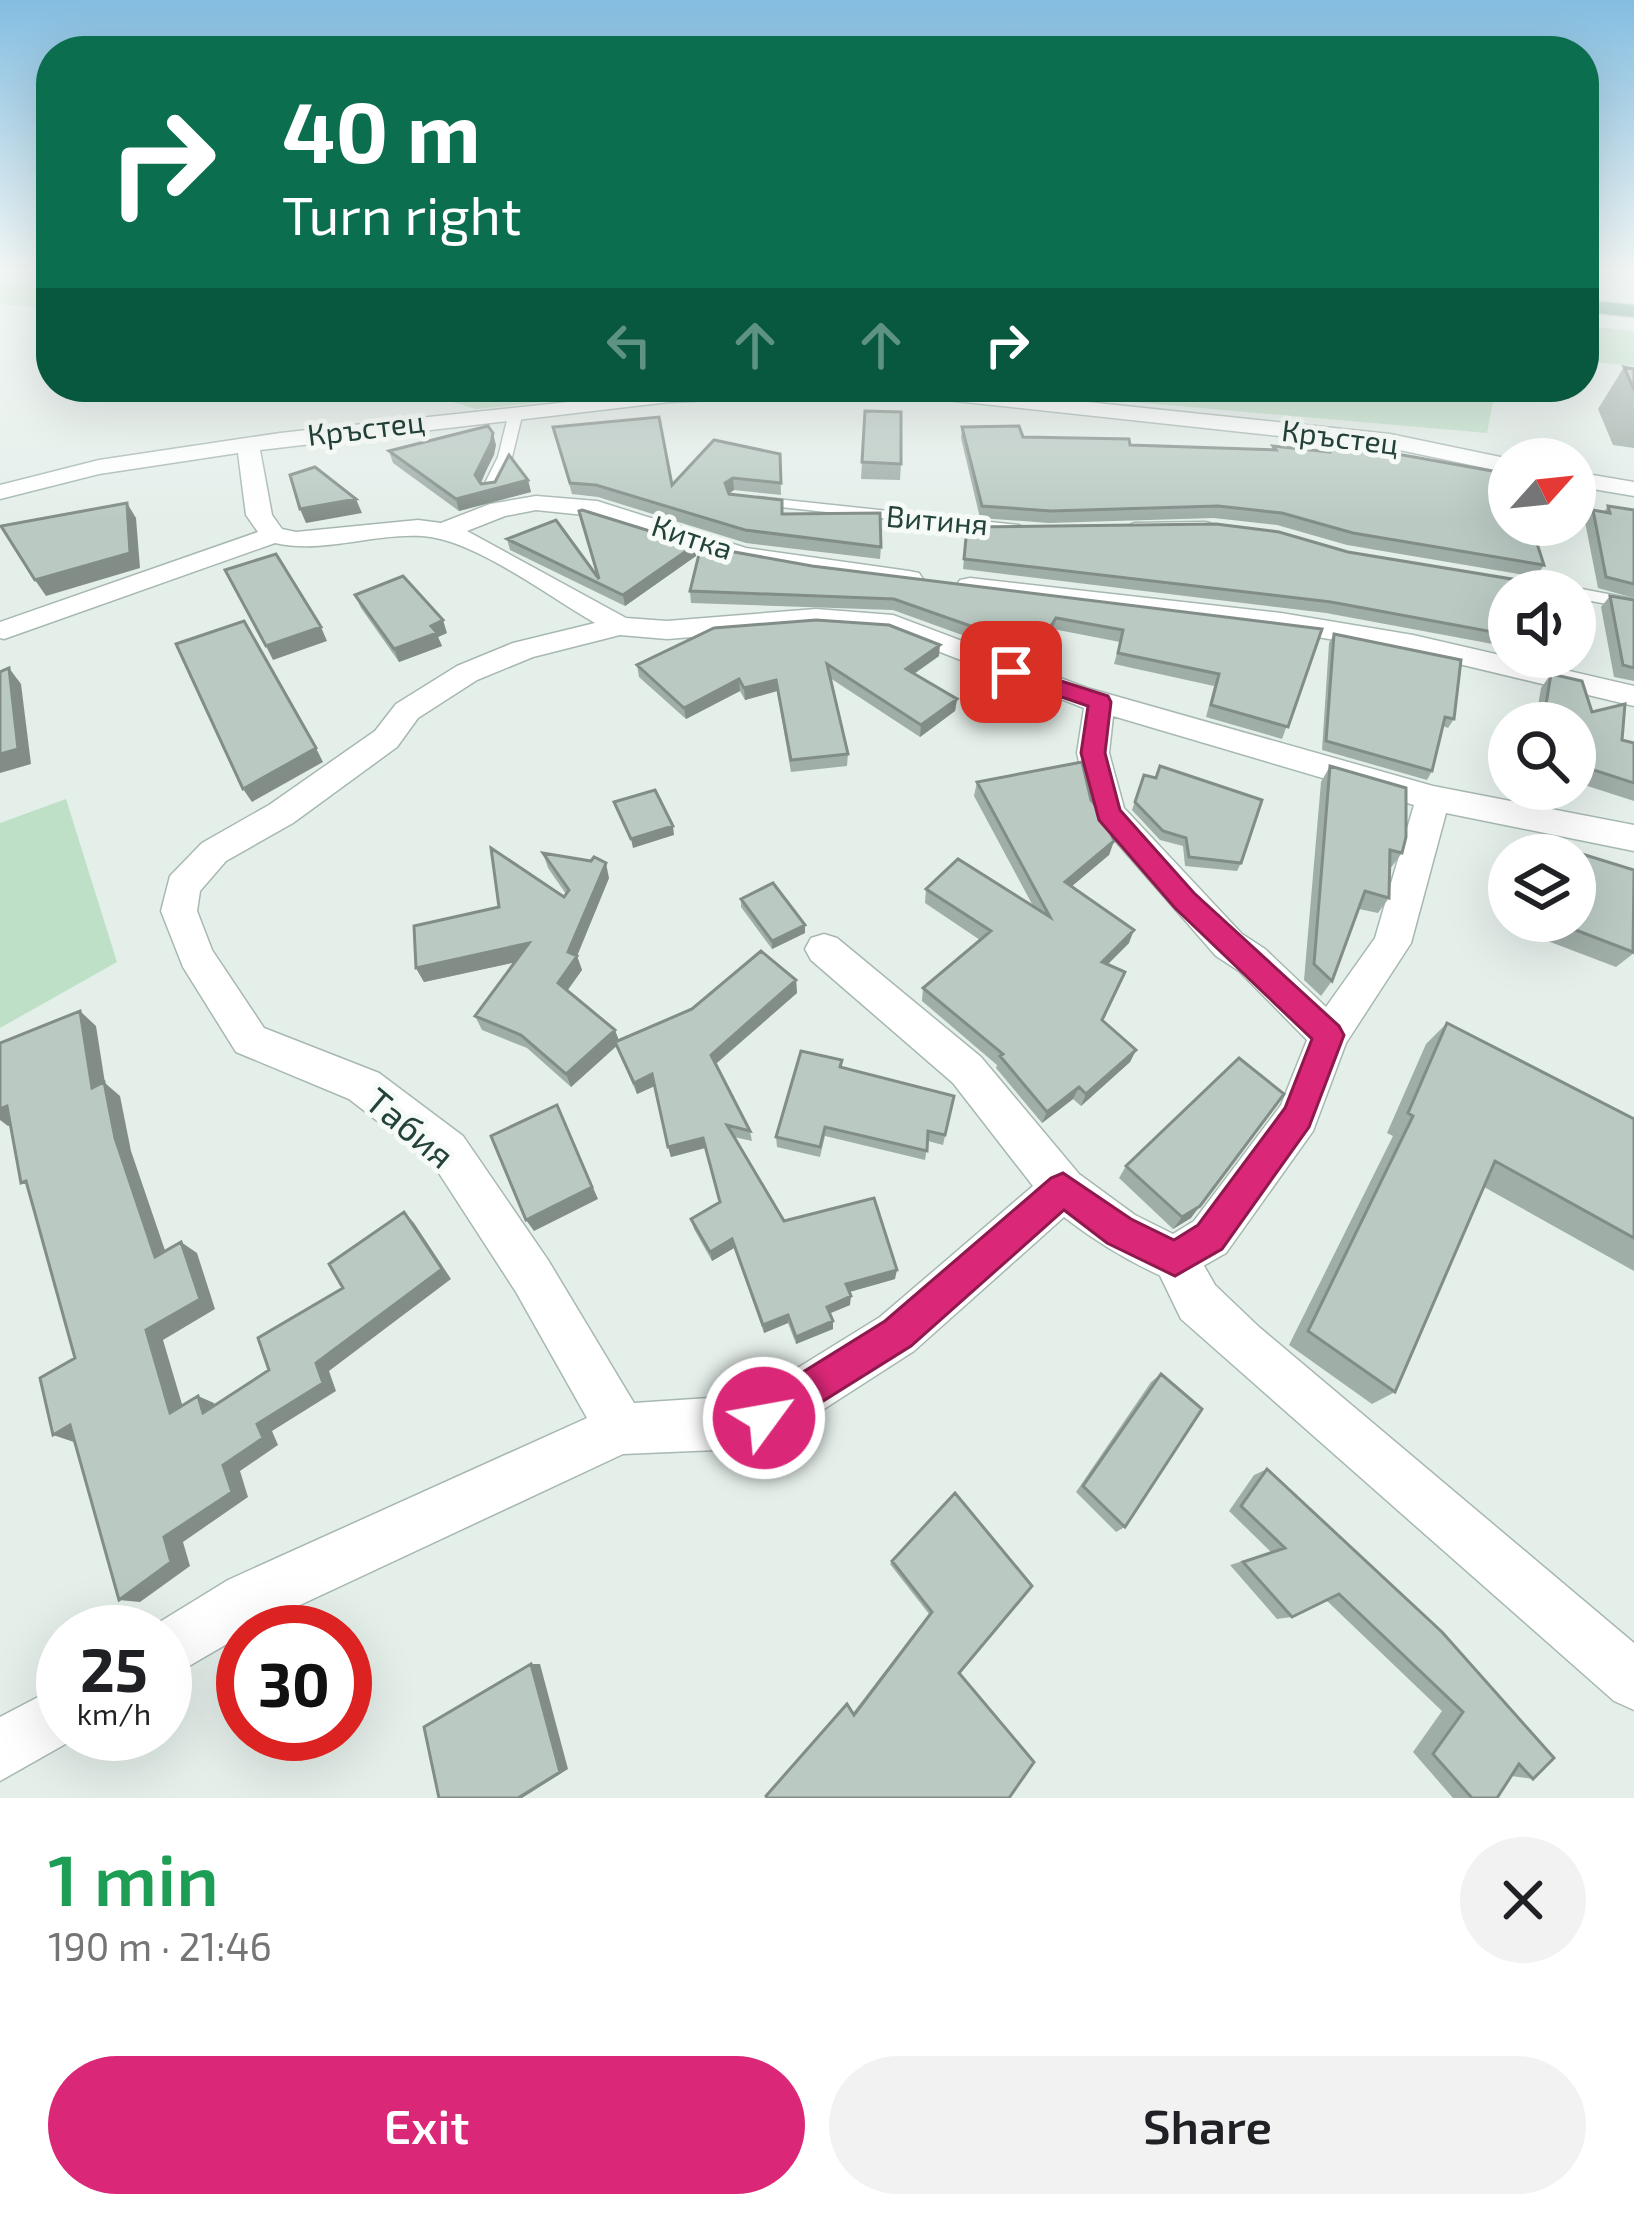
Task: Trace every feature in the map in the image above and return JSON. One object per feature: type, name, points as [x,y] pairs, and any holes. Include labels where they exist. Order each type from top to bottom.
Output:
[{"type":"street","name":"Кръстец","points":[[0,492],[99,467],[606,402]]},
{"type":"street","name":"Кръстец","points":[[1022,402],[1390,441],[1488,462]]},
{"type":"street","points":[[4,630],[273,535],[259,515],[248,445]]},
{"type":"street","points":[[1596,483],[1634,489]]},
{"type":"street","name":"Китка","points":[[273,535],[296,539],[444,530],[499,509],[536,503],[597,508],[742,555],[1281,622],[1413,644],[1634,696]]},
{"type":"street","points":[[444,530],[620,626],[667,630],[859,618],[926,633],[1011,672],[1100,702],[1433,798],[1634,838]]},
{"type":"street","name":"Табия","points":[[620,626],[524,650],[467,673],[407,711],[386,739],[281,814],[214,852],[183,886],[179,910],[196,956],[250,1040],[364,1086],[448,1150],[532,1276],[620,1429]]},
{"type":"street","points":[[1100,702],[1093,753],[1108,813],[1214,930],[1329,1035]]},
{"type":"street","points":[[1175,1259],[1210,1237],[1298,1117],[1329,1035],[1392,943],[1433,798]]},
{"type":"street","points":[[824,949],[967,1070],[1063,1189],[1119,1231],[1175,1259],[1198,1303],[1242,1344],[1634,1681]]},
{"type":"street","points":[[192,1634],[248,1600],[620,1429],[740,1424],[764,1418],[898,1334],[1063,1189]]},
{"type":"street","points":[[0,1751],[36,1729]]},
{"type":"lane","points":[[489,488],[505,457],[516,412]]},
{"type":"lane","name":"Витиня","points":[[735,498],[1028,530]]},
{"type":"lane","points":[[1124,528],[1234,528]]},
{"type":"lane","points":[[1596,597],[1634,604]]},
{"type":"green space","points":[[1599,352],[1634,352],[1634,366],[1599,362]]},
{"type":"green space","points":[[452,402],[543,402],[476,409]]},
{"type":"green space","points":[[1133,402],[1493,402],[1487,433]]},
{"type":"green space","points":[[66,799],[117,962],[0,1028],[0,823]]},
{"type":"building","points":[[1624,367],[1634,369],[1634,390]]},
{"type":"building","points":[[865,411],[901,412],[901,464],[862,462]]},
{"type":"building","points":[[659,417],[672,485],[714,440],[780,454],[781,483],[733,478],[725,483],[729,494],[782,500],[782,514],[880,513],[881,547],[745,530],[596,485],[570,483],[553,427]]},
{"type":"building","points":[[488,426],[493,433],[491,443],[475,475],[481,484],[495,482],[509,455],[528,480],[456,499],[389,451]]},
{"type":"building","points":[[1019,426],[1023,437],[1129,439],[1130,445],[1276,450],[1273,446],[1330,452],[1330,442],[1488,470],[1488,546],[1538,546],[1544,565],[1353,533],[1282,513],[1218,506],[1051,511],[982,506],[962,427]]},
{"type":"building","points":[[315,467],[356,499],[300,509],[290,475]]},
{"type":"building","points":[[127,503],[130,553],[35,580],[1,526]]},
{"type":"building","points":[[1608,506],[1634,510],[1634,584],[1606,577],[1596,511],[1610,513]]},
{"type":"building","points":[[582,510],[695,545],[623,595],[507,539],[556,520],[599,579]]},
{"type":"building","points":[[1216,524],[1279,532],[1348,552],[1488,575],[1488,631],[1331,602],[964,559],[967,527]]},
{"type":"building","points":[[701,546],[812,566],[1322,629],[1288,727],[1211,705],[1219,674],[1118,653],[1123,630],[1056,618],[1036,649],[894,599],[690,591]]},
{"type":"building","points":[[276,554],[321,627],[266,646],[225,570]]},
{"type":"building","points":[[403,576],[443,620],[431,626],[437,633],[394,649],[355,595]]},
{"type":"building","points":[[1610,596],[1634,600],[1634,668],[1623,665]]},
{"type":"building","points":[[816,620],[889,625],[940,645],[906,669],[957,699],[921,725],[827,664],[848,754],[791,760],[776,680],[744,688],[739,679],[684,708],[637,665],[714,628]]},
{"type":"building","points":[[244,621],[316,748],[243,789],[176,644]]},
{"type":"building","points":[[1334,634],[1461,660],[1454,719],[1445,717],[1432,771],[1326,741]]},
{"type":"building","points":[[9,668],[18,749],[0,754],[0,672]]},
{"type":"building","points":[[1550,678],[1569,678],[1582,681],[1589,702],[1546,702]]},
{"type":"building","points":[[1625,704],[1622,740],[1634,743],[1634,783],[1596,771],[1596,711]]},
{"type":"building","points":[[1082,762],[1091,800],[1105,817],[1114,841],[1065,882],[1134,930],[1102,962],[1125,972],[1102,1020],[1136,1050],[1086,1094],[1079,1087],[1047,1112],[1000,1056],[1003,1054],[923,988],[991,931],[926,889],[958,859],[1050,917],[977,782]]},
{"type":"building","points":[[1160,766],[1262,800],[1241,863],[1189,857],[1186,838],[1163,831],[1135,802],[1144,775],[1156,778]]},
{"type":"building","points":[[1330,766],[1406,788],[1406,837],[1402,853],[1390,850],[1389,898],[1365,891],[1332,981],[1314,964]]},
{"type":"building","points":[[655,790],[673,826],[631,839],[614,802]]},
{"type":"building","points":[[491,848],[564,897],[569,890],[543,853],[591,861],[594,857],[606,863],[568,952],[577,956],[558,983],[615,1030],[566,1074],[521,1035],[475,1016],[529,943],[416,968],[414,926],[499,907]]},
{"type":"building","points":[[1596,858],[1634,870],[1633,952],[1596,938]]},
{"type":"building","points":[[773,883],[805,925],[772,941],[741,899]]},
{"type":"building","points":[[761,951],[796,980],[711,1055],[750,1131],[727,1125],[784,1221],[874,1198],[897,1270],[846,1284],[851,1296],[827,1307],[833,1321],[796,1337],[788,1315],[763,1325],[732,1239],[710,1252],[691,1219],[720,1202],[703,1138],[668,1147],[652,1074],[634,1083],[615,1042],[692,1009]]},
{"type":"building","points":[[80,1011],[92,1088],[104,1082],[115,1138],[155,1257],[181,1242],[200,1299],[146,1330],[170,1413],[198,1396],[203,1413],[269,1370],[258,1338],[343,1288],[329,1264],[404,1212],[442,1269],[316,1363],[323,1383],[257,1424],[263,1438],[223,1465],[232,1492],[164,1537],[171,1562],[119,1600],[70,1425],[53,1435],[40,1378],[75,1358],[26,1181],[21,1183],[7,1106],[0,1109],[0,1043]]},
{"type":"building","points":[[1447,1023],[1634,1119],[1634,1238],[1495,1161],[1395,1392],[1308,1331],[1413,1116],[1408,1113]]},
{"type":"building","points":[[801,1051],[842,1060],[840,1067],[954,1096],[945,1135],[928,1131],[927,1151],[825,1127],[820,1147],[776,1137]]},
{"type":"building","points":[[1239,1058],[1284,1094],[1200,1206],[1182,1217],[1126,1166]]},
{"type":"building","points":[[557,1105],[592,1187],[526,1220],[491,1136]]},
{"type":"building","points":[[1161,1374],[1202,1409],[1125,1527],[1083,1486]]},
{"type":"building","points":[[1267,1469],[1442,1632],[1554,1758],[1533,1779],[1519,1764],[1497,1798],[1472,1798],[1433,1754],[1463,1712],[1339,1594],[1292,1617],[1243,1562],[1285,1548],[1241,1506]]},
{"type":"building","points":[[955,1493],[1032,1586],[959,1673],[1034,1762],[1009,1798],[767,1798],[847,1704],[854,1715],[932,1612],[892,1561]]},
{"type":"building","points":[[531,1664],[560,1772],[518,1798],[439,1798],[424,1727]]},
{"type":"route","points":[[764,1418],[898,1334],[1063,1189],[1119,1231],[1175,1259],[1197,1246],[1210,1237],[1298,1117],[1329,1035],[1252,960],[1229,945],[1108,813],[1093,753],[1100,702],[1011,672]]}]
